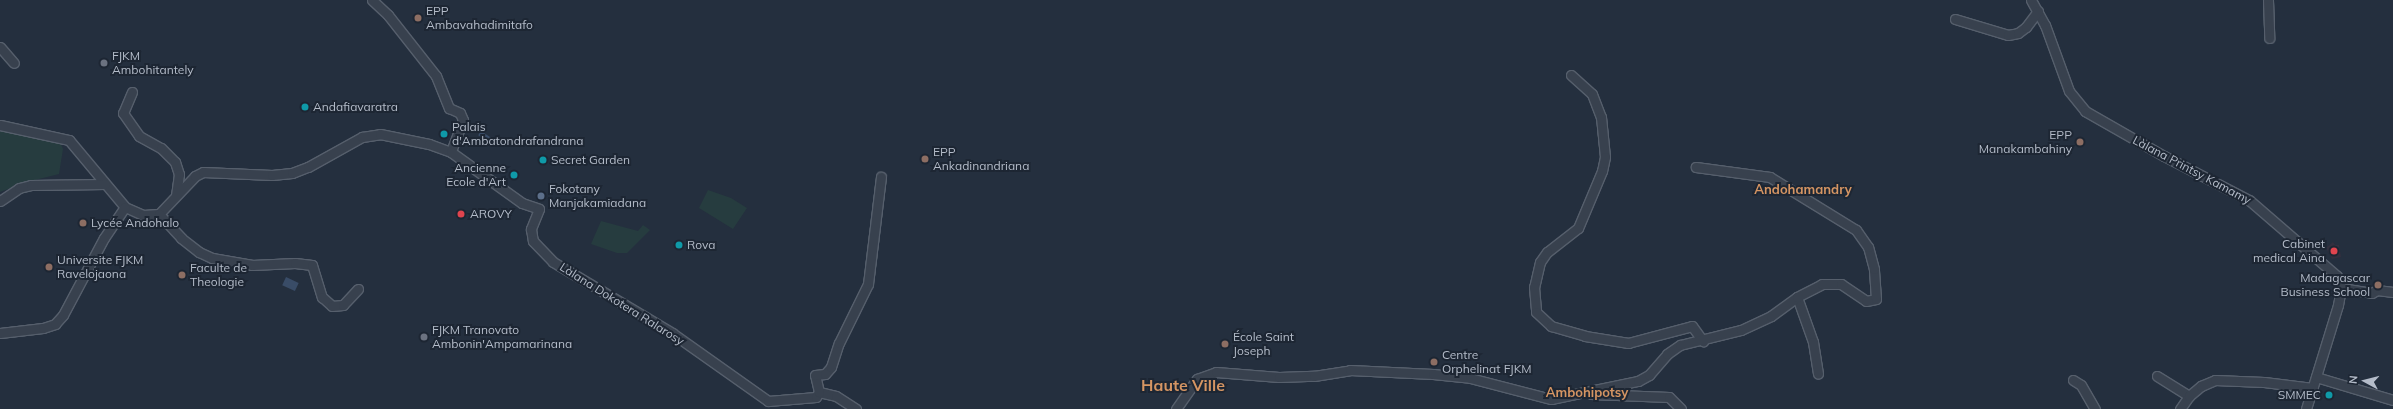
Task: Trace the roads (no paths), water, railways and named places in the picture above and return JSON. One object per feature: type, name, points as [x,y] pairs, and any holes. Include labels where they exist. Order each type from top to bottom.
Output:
[{"type":"street","points":[[0,125],[69,140],[124,207],[143,215],[159,214],[196,176],[204,172],[272,175],[292,173],[308,167],[362,137],[380,134],[429,144],[451,152],[463,120],[460,113],[449,108],[436,76],[388,15],[372,0]]},
{"type":"street","name":"Làlana Printsy Kamamy","points":[[2030,0],[2038,11],[2069,91],[2085,111],[2104,124],[2253,202],[2334,273],[2341,288]]},
{"type":"street","points":[[2268,0],[2269,38]]},
{"type":"street","points":[[1955,19],[2008,35],[2018,33],[2026,27],[2038,11]]},
{"type":"street","points":[[0,47],[14,63]]},
{"type":"street","points":[[1571,74],[1592,94],[1601,117],[1605,157],[1602,171],[1578,228],[1548,252],[1540,262],[1534,287],[1536,312],[1551,326],[1585,336],[1628,343],[1692,326],[1702,341]]},
{"type":"street","points":[[132,92],[123,113],[139,136],[161,148],[175,162],[179,174],[176,196]]},
{"type":"street","name":"Làlana Dokotera Ralarosy","points":[[451,152],[522,203],[538,209],[531,230],[533,241],[554,262],[672,333],[768,401],[816,397],[819,392]]},
{"type":"street","points":[[1176,409],[1196,379],[1216,372],[1279,377],[1314,376],[1350,370],[1386,371],[1470,378],[1551,399],[1638,381],[1649,375],[1667,354],[1680,345],[1702,341],[1741,330],[1771,316],[1797,297],[1822,284],[1841,284],[1866,301],[1876,299],[1874,269],[1868,247],[1856,230],[1770,177],[1721,168],[1696,167]]},
{"type":"street","points":[[856,409],[836,396],[819,392],[815,375],[825,374],[831,367],[839,343],[868,284],[881,177]]},
{"type":"street","points":[[0,201],[19,188],[31,185],[105,184]]},
{"type":"street","points":[[0,333],[43,328],[55,324],[63,315],[104,238],[124,207]]},
{"type":"street","points":[[159,214],[181,238],[199,252],[212,258],[252,265],[295,263],[312,265],[322,298],[332,306],[343,305],[358,289]]},
{"type":"street","points":[[2306,409],[2338,305],[2341,288],[2372,293],[2377,290],[2393,292]]},
{"type":"street","points":[[1797,297],[1813,342],[1818,374]]},
{"type":"street","points":[[2157,376],[2188,396]]},
{"type":"street","points":[[2316,377],[2393,400]]},
{"type":"street","points":[[2072,380],[2081,385],[2094,409]]},
{"type":"street","points":[[2180,409],[2188,396],[2201,386],[2215,380],[2313,388]]},
{"type":"street","points":[[1582,393],[1669,397],[1680,409]]},
{"type":"water","points":[[481,131],[493,139],[490,143],[478,135]]},
{"type":"water","points":[[286,277],[299,283],[295,291],[282,285]]},
{"type":"place","name":"EPP Ambavahadimitafo","points":[[418,18]]},
{"type":"place","name":"FJKM Ambohitantely","points":[[104,63]]},
{"type":"place","name":"Andafiavaratra","points":[[305,107]]},
{"type":"place","name":"Palais d'Ambatondrafandrana","points":[[444,134]]},
{"type":"place","name":"EPP Manakambahiny","points":[[2080,142]]},
{"type":"place","name":"EPP Ankadinandriana","points":[[925,159]]},
{"type":"place","name":"Secret Garden","points":[[543,160]]},
{"type":"place","name":"Ancienne Ecole d'Art","points":[[514,175]]},
{"type":"place","name":"Fokotany Manjakamiadana","points":[[541,196]]},
{"type":"place","name":"AROVY","points":[[461,214]]},
{"type":"place","name":"Lycée Andohalo","points":[[83,223]]},
{"type":"place","name":"Rova","points":[[679,245]]},
{"type":"place","name":"Cabinet medical Aina","points":[[2334,251]]},
{"type":"place","name":"Universite FJKM Ravelojaona","points":[[49,267]]},
{"type":"place","name":"Faculte de Theologie","points":[[182,275]]},
{"type":"place","name":"Madagascar Business School","points":[[2378,285]]},
{"type":"place","name":"FJKM Tranovato Ambonin'Ampamarinana","points":[[424,337]]},
{"type":"place","name":"École Saint Joseph","points":[[1225,344]]},
{"type":"place","name":"Centre Orphelinat FJKM","points":[[1434,362]]},
{"type":"place","name":"SMMEC","points":[[2329,395]]},
{"type":"district","name":"Andohamandry","points":[[1803,189]]},
{"type":"district","name":"Haute Ville","points":[[1183,385]]},
{"type":"district","name":"Ambohipotsy","points":[[1587,392]]}]
